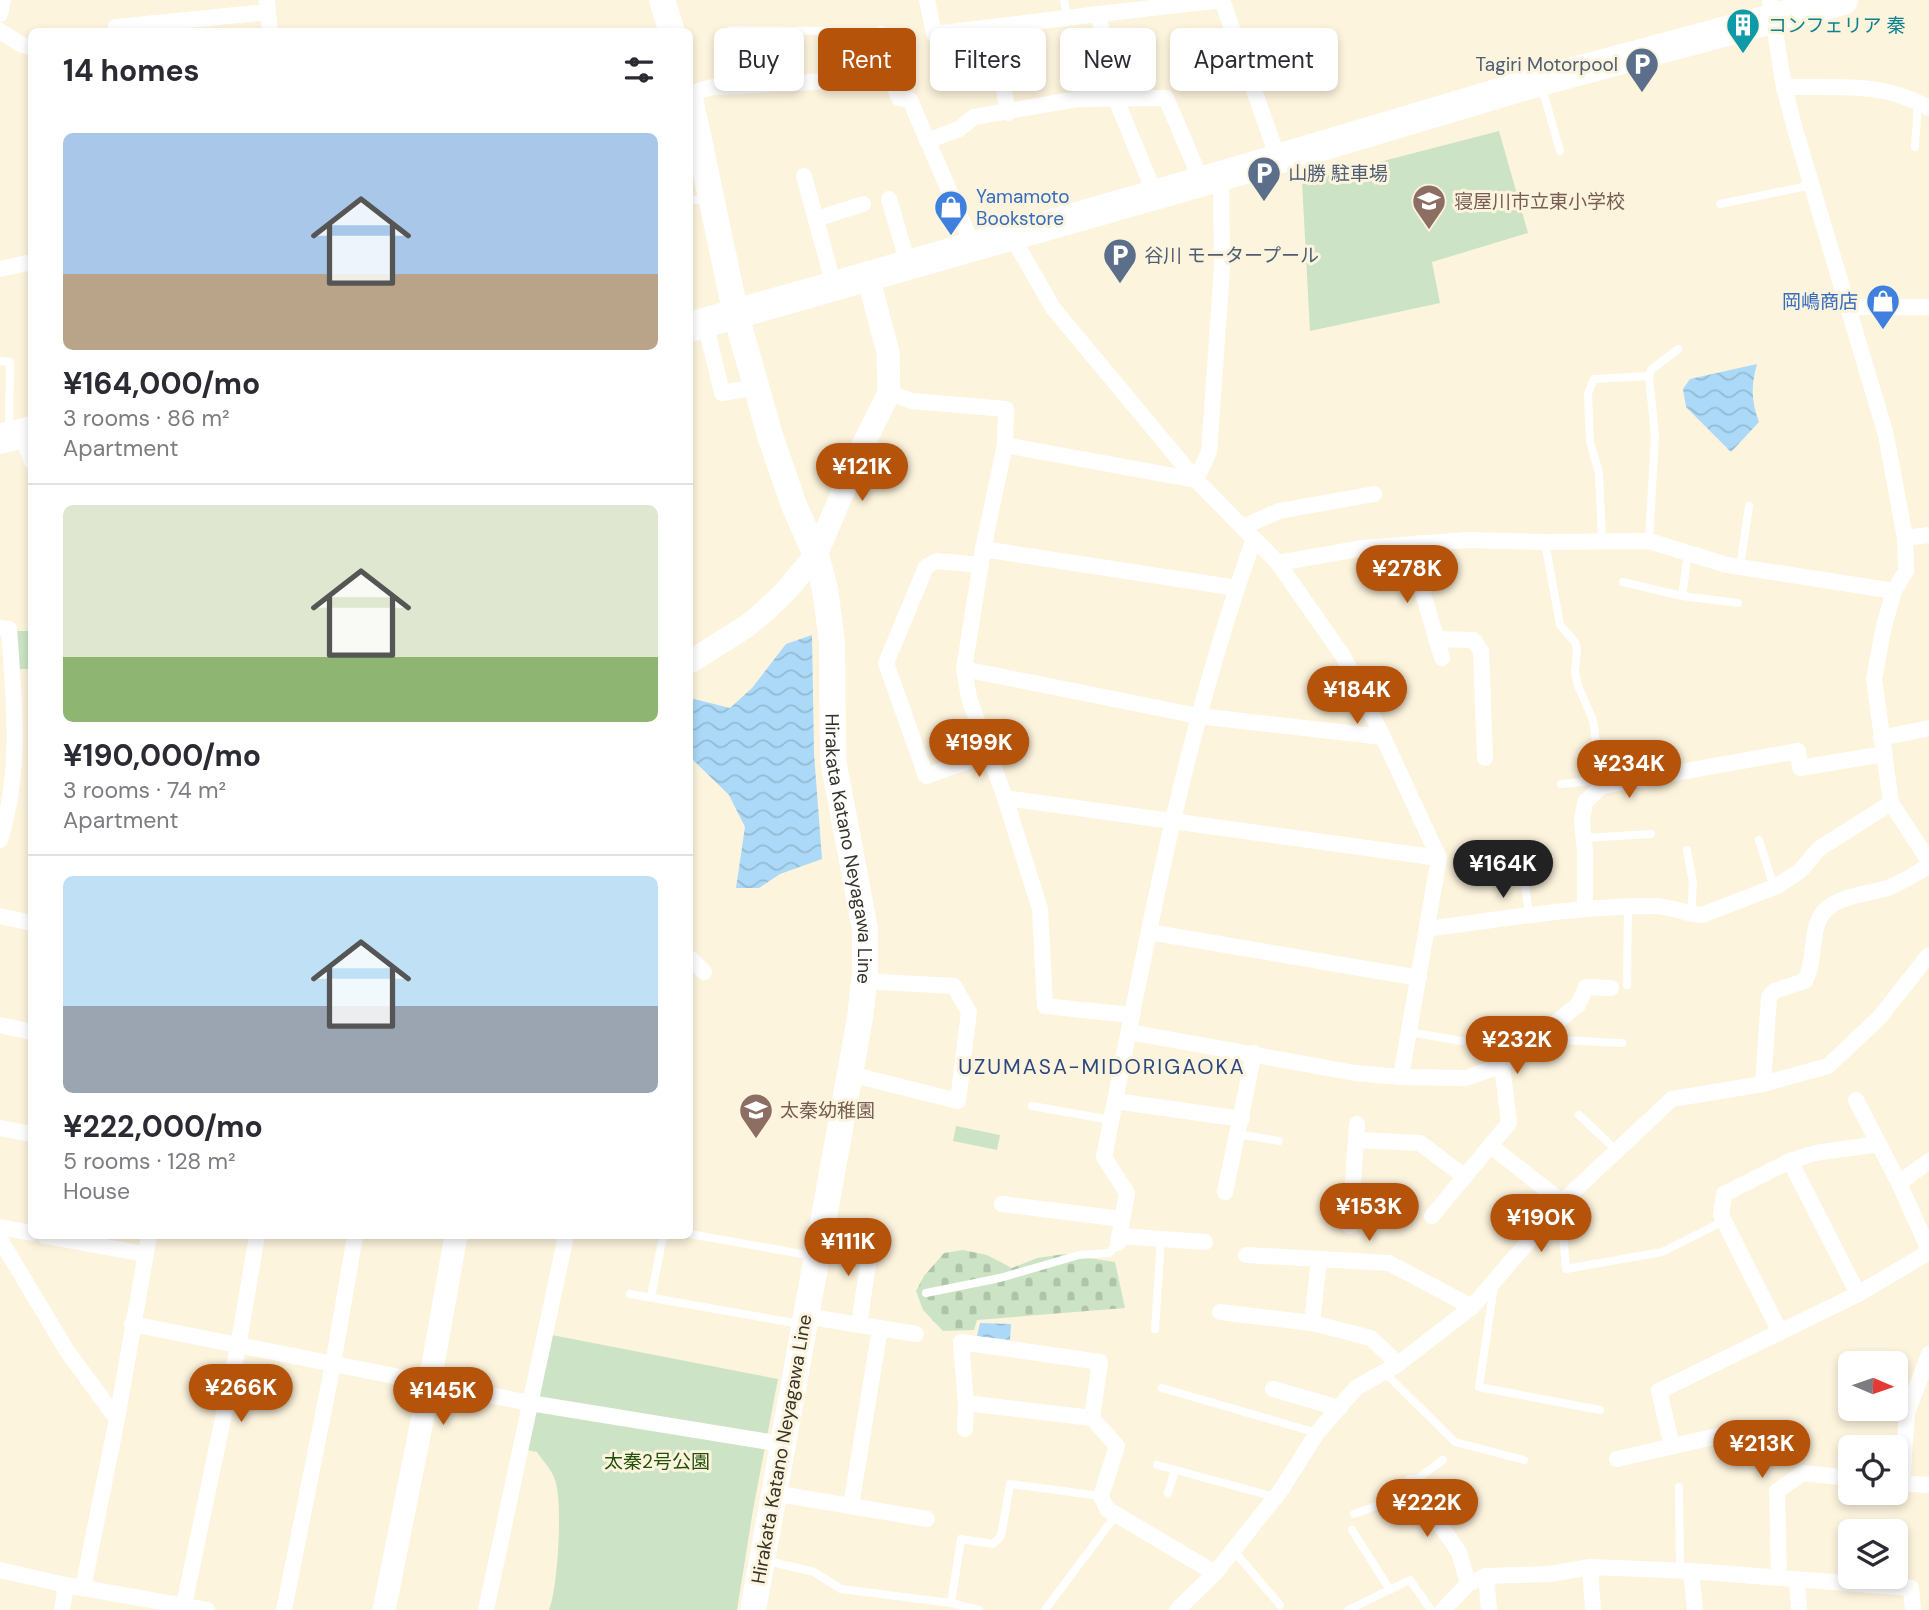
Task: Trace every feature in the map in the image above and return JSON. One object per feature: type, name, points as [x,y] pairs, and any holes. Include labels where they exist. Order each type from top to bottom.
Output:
[{"type":"highway","points":[[697,324],[1211,178],[1540,81],[1771,9],[1843,0]]},
{"type":"main road","points":[[662,0],[671,28]]},
{"type":"main road","name":"Hirakata Katano Neyagawa Line","points":[[693,124],[701,200],[756,387],[794,505],[816,555],[825,589],[832,642],[833,760],[865,929],[864,981],[850,1073],[753,1610]]},
{"type":"street","points":[[0,14],[3,0]]},
{"type":"street","points":[[928,0],[933,28]]},
{"type":"street","points":[[993,28],[1098,14],[1134,5],[1222,0],[1278,158]]},
{"type":"street","points":[[116,28],[267,6],[270,28]]},
{"type":"street","points":[[1763,1084],[1769,997],[1774,991],[1805,981],[1809,973],[1819,918],[1828,908],[1858,893],[1889,887],[1929,863],[1891,803],[1874,679],[1884,626],[1894,592],[1906,572],[1905,538],[1886,435],[1784,87],[1771,9]]},
{"type":"street","points":[[1098,14],[1110,85],[1155,194]]},
{"type":"street","points":[[0,31],[28,46]]},
{"type":"street","points":[[693,94],[714,87]]},
{"type":"street","points":[[1784,87],[1887,90],[1923,105]]},
{"type":"street","points":[[896,91],[899,98],[911,100],[974,246]]},
{"type":"street","points":[[1004,91],[1008,113]]},
{"type":"street","points":[[927,141],[959,129],[974,117],[1078,99],[1166,98],[1211,178],[1222,268],[1209,452],[1196,480]]},
{"type":"street","points":[[804,176],[834,286]]},
{"type":"street","points":[[889,200],[908,264]]},
{"type":"street","points":[[816,219],[863,204]]},
{"type":"street","points":[[1011,235],[1053,308],[1196,480],[1278,563],[1343,656],[1383,737],[1438,858],[1401,1077]]},
{"type":"street","points":[[0,269],[28,263]]},
{"type":"street","points":[[693,660],[747,626],[765,611],[816,555],[862,447],[889,393],[888,352],[868,276]]},
{"type":"street","points":[[1850,307],[1929,307]]},
{"type":"street","points":[[697,324],[722,393],[756,387]]},
{"type":"street","points":[[889,393],[912,401],[1006,409],[1005,445],[982,557],[964,669],[969,698],[1005,798],[1040,909],[1045,1006],[1131,1015]]},
{"type":"street","points":[[1005,445],[1196,480]]},
{"type":"street","points":[[1205,1242],[1119,1239],[1127,1193],[1104,1157],[1131,1015],[1174,820],[1198,716],[1237,588],[1249,533],[1279,511],[1374,495]]},
{"type":"street","points":[[1905,538],[1929,535]]},
{"type":"street","points":[[1278,563],[1363,548],[1466,540],[1649,541],[1740,567],[1894,592]]},
{"type":"street","points":[[1419,543],[1422,590],[1442,658]]},
{"type":"street","points":[[989,754],[926,776],[886,663],[926,567],[936,561],[982,557],[1237,588]]},
{"type":"street","points":[[0,628],[9,629],[16,717],[11,794],[0,840]]},
{"type":"street","points":[[1436,639],[1474,640],[1481,651],[1485,758]]},
{"type":"street","points":[[964,669],[1198,716],[1383,737]]},
{"type":"street","points":[[1585,907],[1582,821],[1585,803],[1602,783],[1798,751],[1800,768],[1883,746],[1929,728]]},
{"type":"street","points":[[1005,798],[1438,858]]},
{"type":"street","points":[[1427,929],[1585,907],[1669,906],[1690,914],[1702,915],[1774,887],[1800,871],[1820,848],[1891,803]]},
{"type":"street","points":[[0,916],[28,922]]},
{"type":"street","points":[[1149,932],[1419,978]]},
{"type":"street","points":[[1177,1610],[1215,1573],[1275,1497],[1317,1433],[1356,1388],[1391,1368],[1472,1307],[1557,1207],[1672,1098],[1763,1084],[1828,1066],[1879,1018],[1929,955]]},
{"type":"street","points":[[693,961],[704,972]]},
{"type":"street","points":[[850,1073],[958,1101],[969,1012],[954,986],[864,981]]},
{"type":"street","points":[[1129,1032],[1355,1073],[1466,1078],[1502,1065],[1578,1005],[1586,987],[1619,987]]},
{"type":"street","points":[[0,1025],[28,1031]]},
{"type":"street","points":[[1225,1192],[1254,1053]]},
{"type":"street","points":[[1432,1216],[1509,1124],[1502,1065]]},
{"type":"street","points":[[1672,1446],[1659,1391],[1857,1294],[1929,1251],[1899,1182],[1856,1100]]},
{"type":"street","points":[[1115,1101],[1240,1127]]},
{"type":"street","points":[[0,1128],[28,1133]]},
{"type":"street","points":[[1350,1226],[1357,1132],[1420,1143],[1465,1177]]},
{"type":"street","points":[[1780,1332],[1721,1215],[1724,1194],[1790,1161],[1815,1153],[1879,1144]]},
{"type":"street","points":[[1491,1146],[1557,1207]]},
{"type":"street","points":[[1790,1161],[1857,1294]]},
{"type":"street","points":[[1899,1182],[1929,1161]]},
{"type":"street","points":[[1002,1204],[1122,1219]]},
{"type":"street","points":[[0,1227],[28,1232]]},
{"type":"street","points":[[859,1325],[872,1237]]},
{"type":"street","points":[[0,1239],[67,1351],[117,1419]]},
{"type":"street","points":[[62,1239],[145,1254]]},
{"type":"street","points":[[62,1610],[75,1587],[117,1419],[148,1239]]},
{"type":"street","points":[[184,1605],[238,1347],[256,1239]]},
{"type":"street","points":[[284,1610],[333,1364],[354,1239]]},
{"type":"street","points":[[383,1610],[430,1381],[455,1239]]},
{"type":"street","points":[[486,1610],[565,1239]]},
{"type":"street","points":[[1246,1255],[1388,1263],[1472,1307]]},
{"type":"street","points":[[1312,1323],[1319,1259]]},
{"type":"street","points":[[1220,1312],[1312,1323],[1371,1338],[1391,1368]]},
{"type":"street","points":[[804,1321],[859,1325],[916,1334]]},
{"type":"street","points":[[132,1324],[238,1347],[430,1381],[530,1403],[782,1444]]},
{"type":"street","points":[[851,1506],[880,1328]]},
{"type":"street","points":[[965,1429],[966,1403],[961,1342],[1100,1362],[1092,1418]]},
{"type":"street","points":[[1904,1435],[1907,1413],[1929,1354]]},
{"type":"street","points":[[1273,1389],[1339,1408]]},
{"type":"street","points":[[966,1403],[1092,1418],[1117,1447],[1101,1496],[1107,1509],[1215,1573]]},
{"type":"street","points":[[1617,1459],[1739,1431]]},
{"type":"street","points":[[1779,1577],[1777,1491],[1803,1474],[1838,1477]]},
{"type":"street","points":[[1411,1483],[1459,1552],[1468,1584]]},
{"type":"street","points":[[1908,1484],[1929,1485]]},
{"type":"street","points":[[773,1493],[927,1519]]},
{"type":"street","points":[[1443,1610],[1468,1584],[1486,1576],[1550,1574],[1590,1567],[1779,1577],[1911,1588],[1913,1610]]},
{"type":"street","points":[[1590,1567],[1593,1610]]},
{"type":"street","points":[[0,1570],[75,1587],[206,1610]]},
{"type":"street","points":[[1686,1571],[1695,1610]]},
{"type":"street","points":[[1486,1576],[1489,1610]]},
{"type":"street","points":[[1797,1579],[1799,1610]]},
{"type":"lane","points":[[1064,0],[1067,18]]},
{"type":"lane","points":[[1540,81],[1560,150]]},
{"type":"lane","points":[[1915,147],[1923,105]]},
{"type":"lane","points":[[1720,204],[1812,186]]},
{"type":"lane","points":[[1649,541],[1656,435],[1648,376],[1651,370],[1678,349]]},
{"type":"lane","points":[[0,361],[10,362],[19,440]]},
{"type":"lane","points":[[1602,541],[1599,473],[1590,442],[1588,393],[1594,379],[1648,376]]},
{"type":"lane","points":[[1740,567],[1749,506]]},
{"type":"lane","points":[[1545,542],[1560,625],[1575,642],[1577,649],[1578,686],[1593,720],[1602,783],[1561,784]]},
{"type":"lane","points":[[1682,596],[1688,553]]},
{"type":"lane","points":[[1623,582],[1682,596],[1738,603]]},
{"type":"lane","points":[[1584,838],[1651,834]]},
{"type":"lane","points":[[1759,840],[1774,887]]},
{"type":"lane","points":[[1686,850],[1693,883],[1690,914]]},
{"type":"lane","points":[[1522,861],[1529,915]]},
{"type":"lane","points":[[1619,987],[1628,906]]},
{"type":"lane","points":[[1409,1032],[1462,1041]]},
{"type":"lane","points":[[1535,1039],[1622,1043]]},
{"type":"lane","points":[[1032,1106],[1111,1121]]},
{"type":"lane","points":[[1579,1115],[1617,1151]]},
{"type":"lane","points":[[1240,1127],[1279,1141]]},
{"type":"lane","points":[[1557,1207],[1566,1269],[1662,1252],[1724,1221]]},
{"type":"lane","points":[[693,1235],[816,1256]]},
{"type":"lane","points":[[651,1297],[662,1239]]},
{"type":"lane","points":[[926,1293],[1000,1279],[1079,1255],[1109,1253],[1119,1239]]},
{"type":"lane","points":[[1155,1329],[1161,1239]]},
{"type":"lane","points":[[1495,1280],[1479,1387],[1600,1410]]},
{"type":"lane","points":[[630,1294],[804,1321]]},
{"type":"lane","points":[[1391,1368],[1455,1442],[1524,1460]]},
{"type":"lane","points":[[1162,1388],[1317,1433]]},
{"type":"lane","points":[[1354,1514],[1384,1503],[1443,1460]]},
{"type":"lane","points":[[1157,1465],[1275,1497]]},
{"type":"lane","points":[[1168,1493],[1175,1470]]},
{"type":"lane","points":[[951,1603],[961,1539],[993,1544],[1001,1536],[1010,1484],[1101,1496]]},
{"type":"lane","points":[[1679,1487],[1686,1571]]},
{"type":"lane","points":[[1045,1610],[1116,1515]]},
{"type":"lane","points":[[1352,1530],[1390,1590]]},
{"type":"lane","points":[[1233,1550],[1280,1605]]},
{"type":"lane","points":[[762,1559],[814,1572],[841,1589],[951,1603],[979,1610]]},
{"type":"lane","points":[[1348,1610],[1410,1580],[1431,1610]]},
{"type":"green space","points":[[1499,131],[1528,233],[1432,262],[1440,303],[1310,331],[1302,182]]},
{"type":"green space","points":[[16,631],[28,631],[28,669],[18,669]]},
{"type":"green space","points":[[956,1126],[1000,1135],[997,1150],[953,1141]]},
{"type":"green space","points":[[963,1250],[987,1255],[1012,1268],[1037,1258],[1065,1254],[1115,1262],[1125,1308],[977,1320],[974,1330],[943,1331],[923,1310],[916,1291],[924,1276],[944,1253]]},
{"type":"green space","name":"太秦2号公園","points":[[552,1335],[778,1379],[737,1610],[549,1610],[557,1565],[557,1491],[552,1473],[537,1452],[526,1450]]},
{"type":"water","points":[[1757,364],[1753,393],[1759,422],[1731,452],[1686,407],[1683,389],[1690,379]]},
{"type":"water","points":[[812,635],[814,754],[822,859],[780,874],[759,888],[736,888],[745,827],[729,795],[693,760],[693,699],[730,708],[752,688],[786,644]]},
{"type":"water","points":[[980,1323],[1011,1324],[1010,1340],[977,1336]]},
{"type":"place","name":"コンフェリア 秦","points":[[1743,55]]},
{"type":"place","name":"Tagiri Motorpool","points":[[1642,94]]},
{"type":"place","name":"山勝 駐車場","points":[[1264,203]]},
{"type":"place","name":"寝屋川市立東小学校","points":[[1429,231]]},
{"type":"place","name":"Yamamoto Bookstore","points":[[951,237]]},
{"type":"place","name":"谷川 モータープール","points":[[1120,285]]},
{"type":"place","name":"岡嶋商店","points":[[1883,331]]},
{"type":"place","name":"太秦幼稚園","points":[[756,1140]]},
{"type":"district","name":"UZUMASA-MIDORIGAOKA","points":[[1102,1067]]}]
